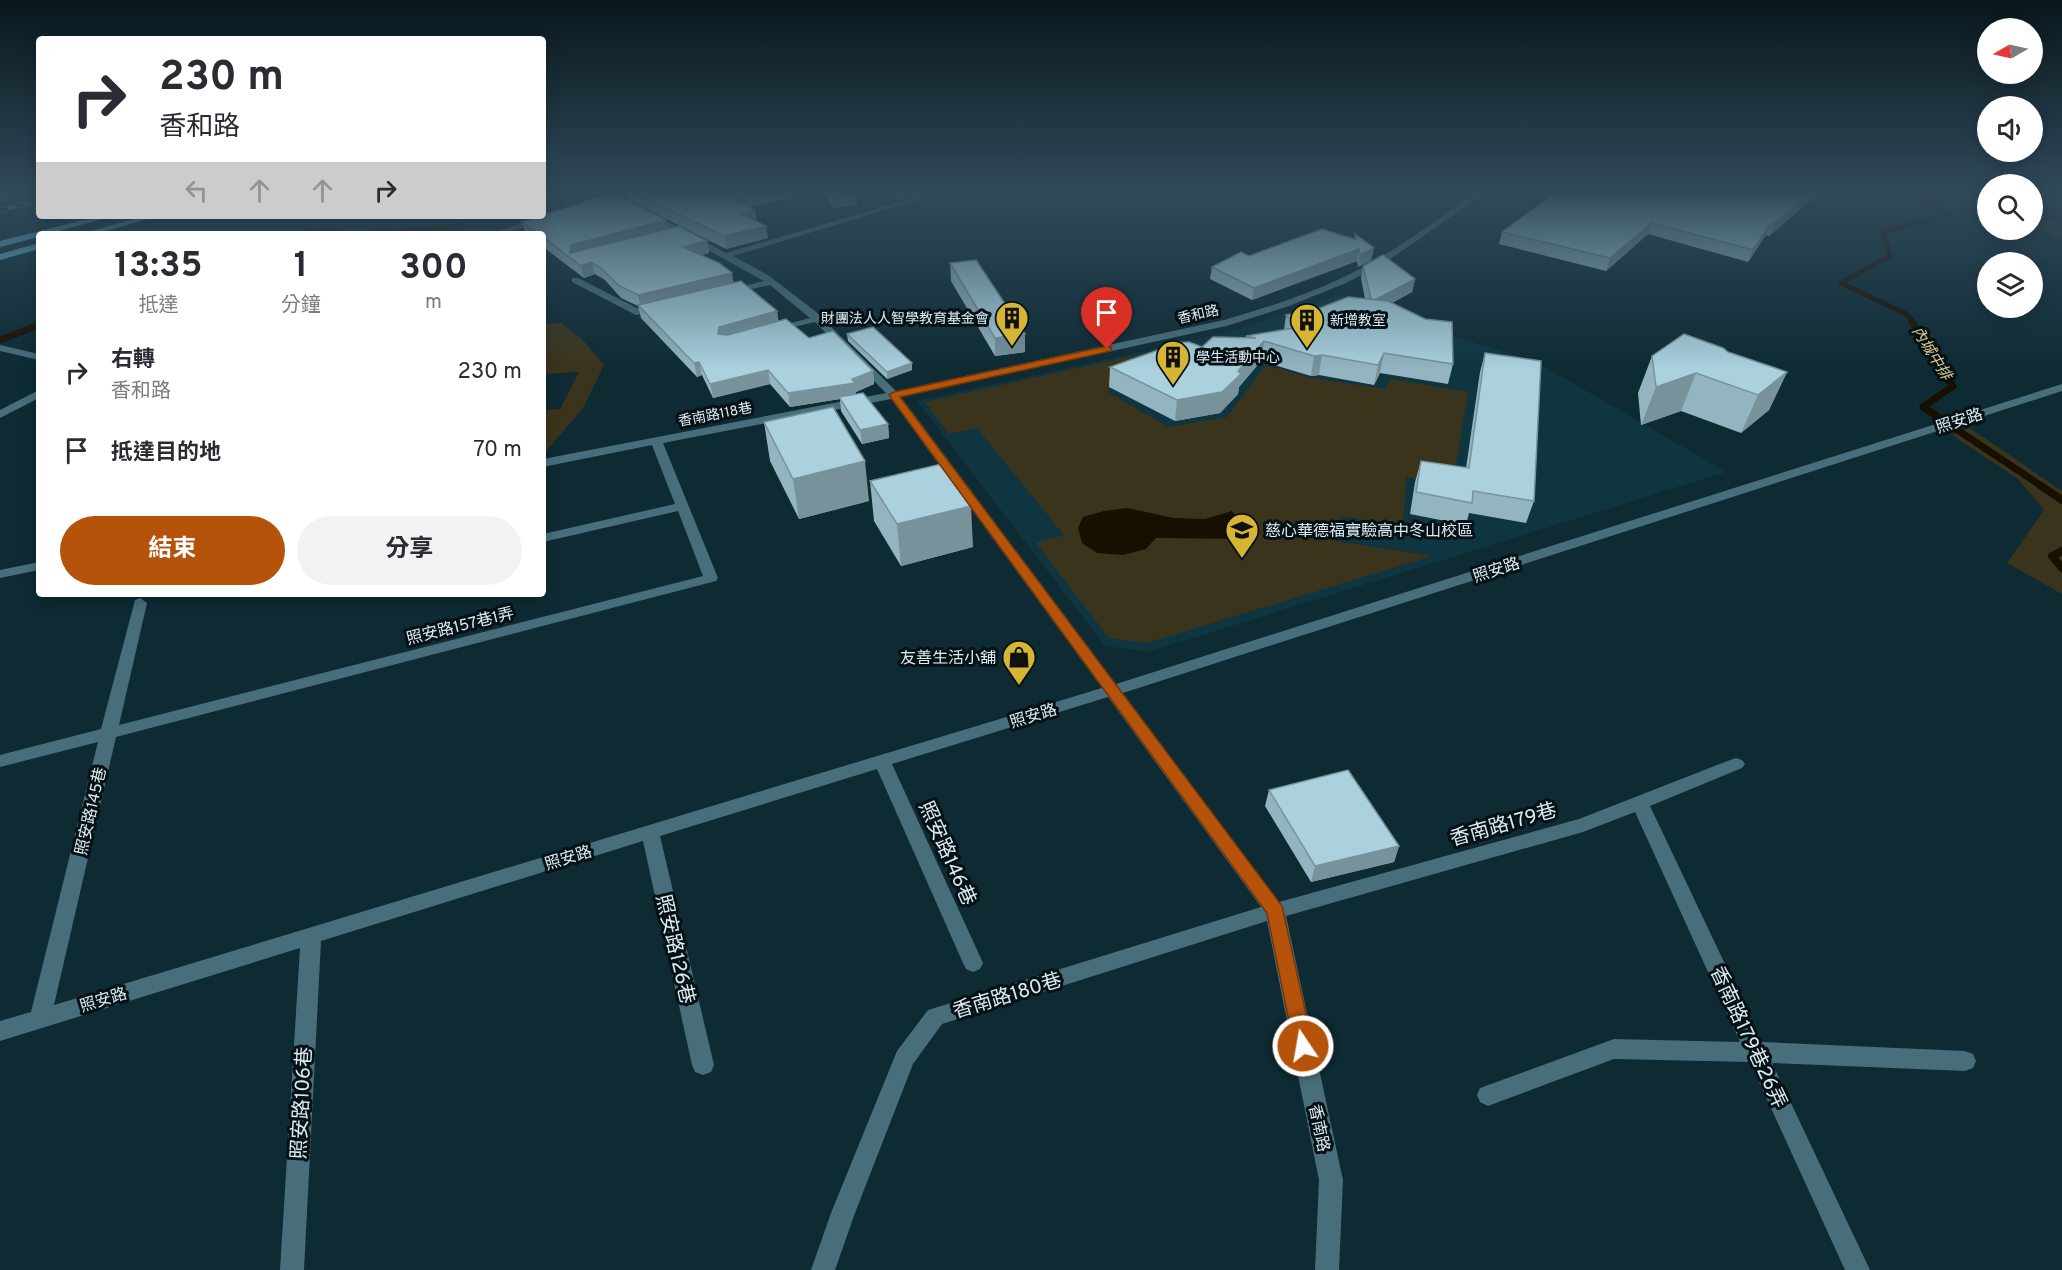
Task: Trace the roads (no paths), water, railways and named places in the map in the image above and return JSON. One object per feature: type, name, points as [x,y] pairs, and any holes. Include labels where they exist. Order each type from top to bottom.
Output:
[{"type":"main road","points":[[0,257],[20,251]]},
{"type":"street","name":"香南路","points":[[721,251],[772,282],[816,319],[894,395],[1275,911],[1331,1180],[1327,1270]]},
{"type":"street","points":[[728,255],[741,251]]},
{"type":"street","name":"香和路","points":[[894,395],[996,371],[1152,340],[1269,310],[1344,280],[1394,251]]},
{"type":"street","points":[[575,280],[640,313],[673,306]]},
{"type":"street","points":[[717,295],[772,282]]},
{"type":"street","points":[[760,334],[816,319]]},
{"type":"street","points":[[0,348],[36,356]]},
{"type":"street","name":"照安路","points":[[0,1031],[1114,690],[2062,387]]},
{"type":"street","points":[[0,415],[36,395]]},
{"type":"street","name":"香南路118巷","points":[[546,463],[894,395]]},
{"type":"street","name":"照安路157巷1弄","points":[[108,734],[711,578],[656,440]]},
{"type":"street","points":[[546,537],[682,506]]},
{"type":"street","points":[[0,574],[36,568]]},
{"type":"street","name":"照安路145巷","points":[[40,1019],[140,603]]},
{"type":"street","points":[[0,761],[108,734]]},
{"type":"street","name":"照安路146巷","points":[[882,761],[973,963]]},
{"type":"street","name":"香南路179巷","points":[[1275,911],[1583,825],[1736,764]]},
{"type":"street","name":"香南路179巷26弄","points":[[1640,804],[1858,1270]]},
{"type":"street","name":"照安路126巷","points":[[650,832],[703,1065]]},
{"type":"street","name":"香南路180巷","points":[[823,1270],[843,1213],[905,1058],[935,1017],[1275,911]]},
{"type":"street","name":"照安路106巷","points":[[292,1270],[311,936]]},
{"type":"street","points":[[1488,1095],[1614,1049],[1756,1052],[1965,1061]]},
{"type":"waterway","name":"內城中排","points":[[1888,251],[1890,256],[1841,283],[1908,315],[1913,323]]},
{"type":"waterway","name":"內城中排","points":[[1912,322],[1953,386],[1923,407],[2043,487]]},
{"type":"waterway","points":[[0,340],[36,326]]},
{"type":"waterway","name":"內城中排","points":[[2041,486],[2062,500]]},
{"type":"waterway","name":"內城中排","points":[[2062,551],[2052,556],[2062,568]]},
{"type":"place","name":"財團法人人智學教育基金會","points":[[1012,347]]},
{"type":"place","name":"新增教室","points":[[1307,349]]},
{"type":"place","name":"學生活動中心","points":[[1173,386]]},
{"type":"place","name":"慈心華德福實驗高中冬山校區","points":[[1242,559]]},
{"type":"place","name":"友善生活小舖","points":[[1019,686]]}]
